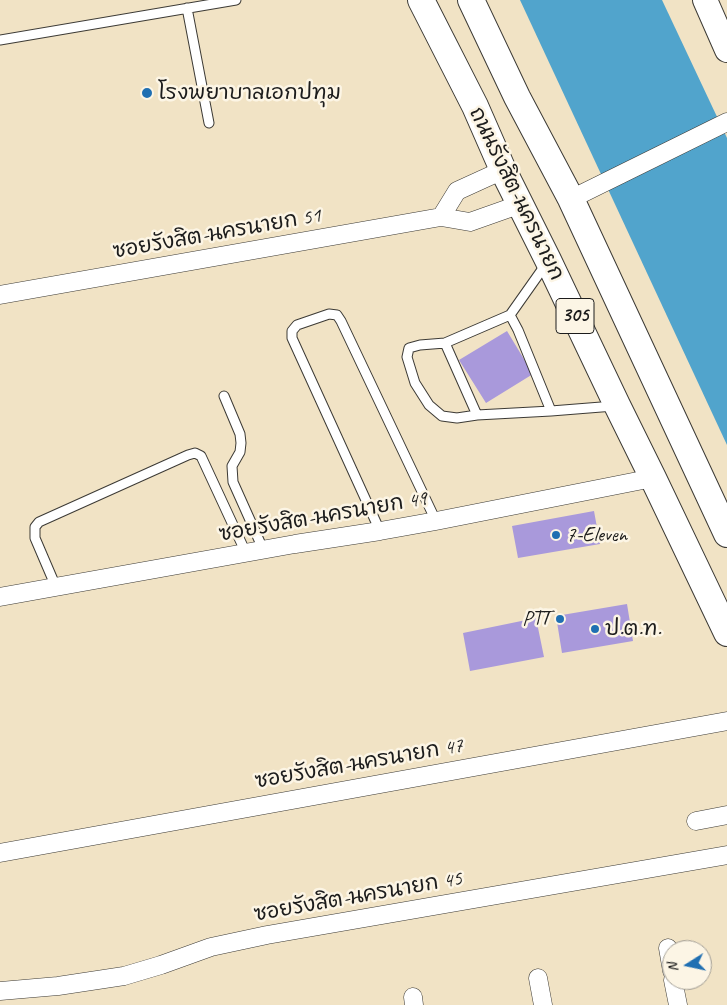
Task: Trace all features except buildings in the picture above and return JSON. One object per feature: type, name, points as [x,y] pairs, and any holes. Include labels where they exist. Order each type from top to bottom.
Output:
[{"type":"main road","name":"ถนนรังสิต-นครนายก","points":[[421,0],[474,106],[503,170],[727,633]]},
{"type":"main road","name":"ถนนรังสิต-นครนายก","points":[[470,0],[516,98],[582,193],[727,534]]},
{"type":"street","points":[[706,0],[727,50]]},
{"type":"street","points":[[582,193],[727,122]]},
{"type":"street","points":[[441,217],[457,191],[503,170]]},
{"type":"street","name":"ซอยรังสิต-นครนายก 51","points":[[0,295],[441,217],[470,222],[521,204]]},
{"type":"street","name":"ซอยรังสิต-นครนายก 49","points":[[0,597],[254,551],[436,521],[653,478]]},
{"type":"street","name":"ซอยรังสิต-นครนายก 47","points":[[0,853],[727,721]]},
{"type":"street","points":[[696,821],[727,815]]},
{"type":"street","name":"ซอยรังสิต-นครนายก 45","points":[[0,991],[58,986],[124,976],[211,947],[267,935],[727,855]]},
{"type":"street","points":[[538,978],[543,1005]]},
{"type":"street","points":[[676,990],[678,1005]]},
{"type":"lane","points":[[0,40],[236,0]]},
{"type":"lane","points":[[187,8],[209,123]]},
{"type":"lane","points":[[548,260],[510,314],[445,343],[409,348],[407,357],[415,383],[429,405],[442,416],[457,418],[617,405]]},
{"type":"lane","points":[[380,531],[292,338],[292,331],[296,325],[329,314],[337,315],[341,320],[436,521]]},
{"type":"lane","points":[[510,314],[551,411]]},
{"type":"lane","points":[[445,343],[477,415]]},
{"type":"lane","points":[[224,396],[240,434],[242,444],[232,466],[233,482],[254,551]]},
{"type":"lane","points":[[56,587],[35,538],[35,527],[39,522],[195,453],[201,456],[254,551]]},
{"type":"water","points":[[520,0],[662,0],[727,138],[727,445]]},
{"type":"place","name":"โรงพยาบาลเอกปทุม","points":[[147,93]]},
{"type":"place","name":"7-Eleven","points":[[556,535]]},
{"type":"place","name":"PTT","points":[[560,619]]},
{"type":"place","name":"ป.ต.ท.","points":[[595,629]]}]
